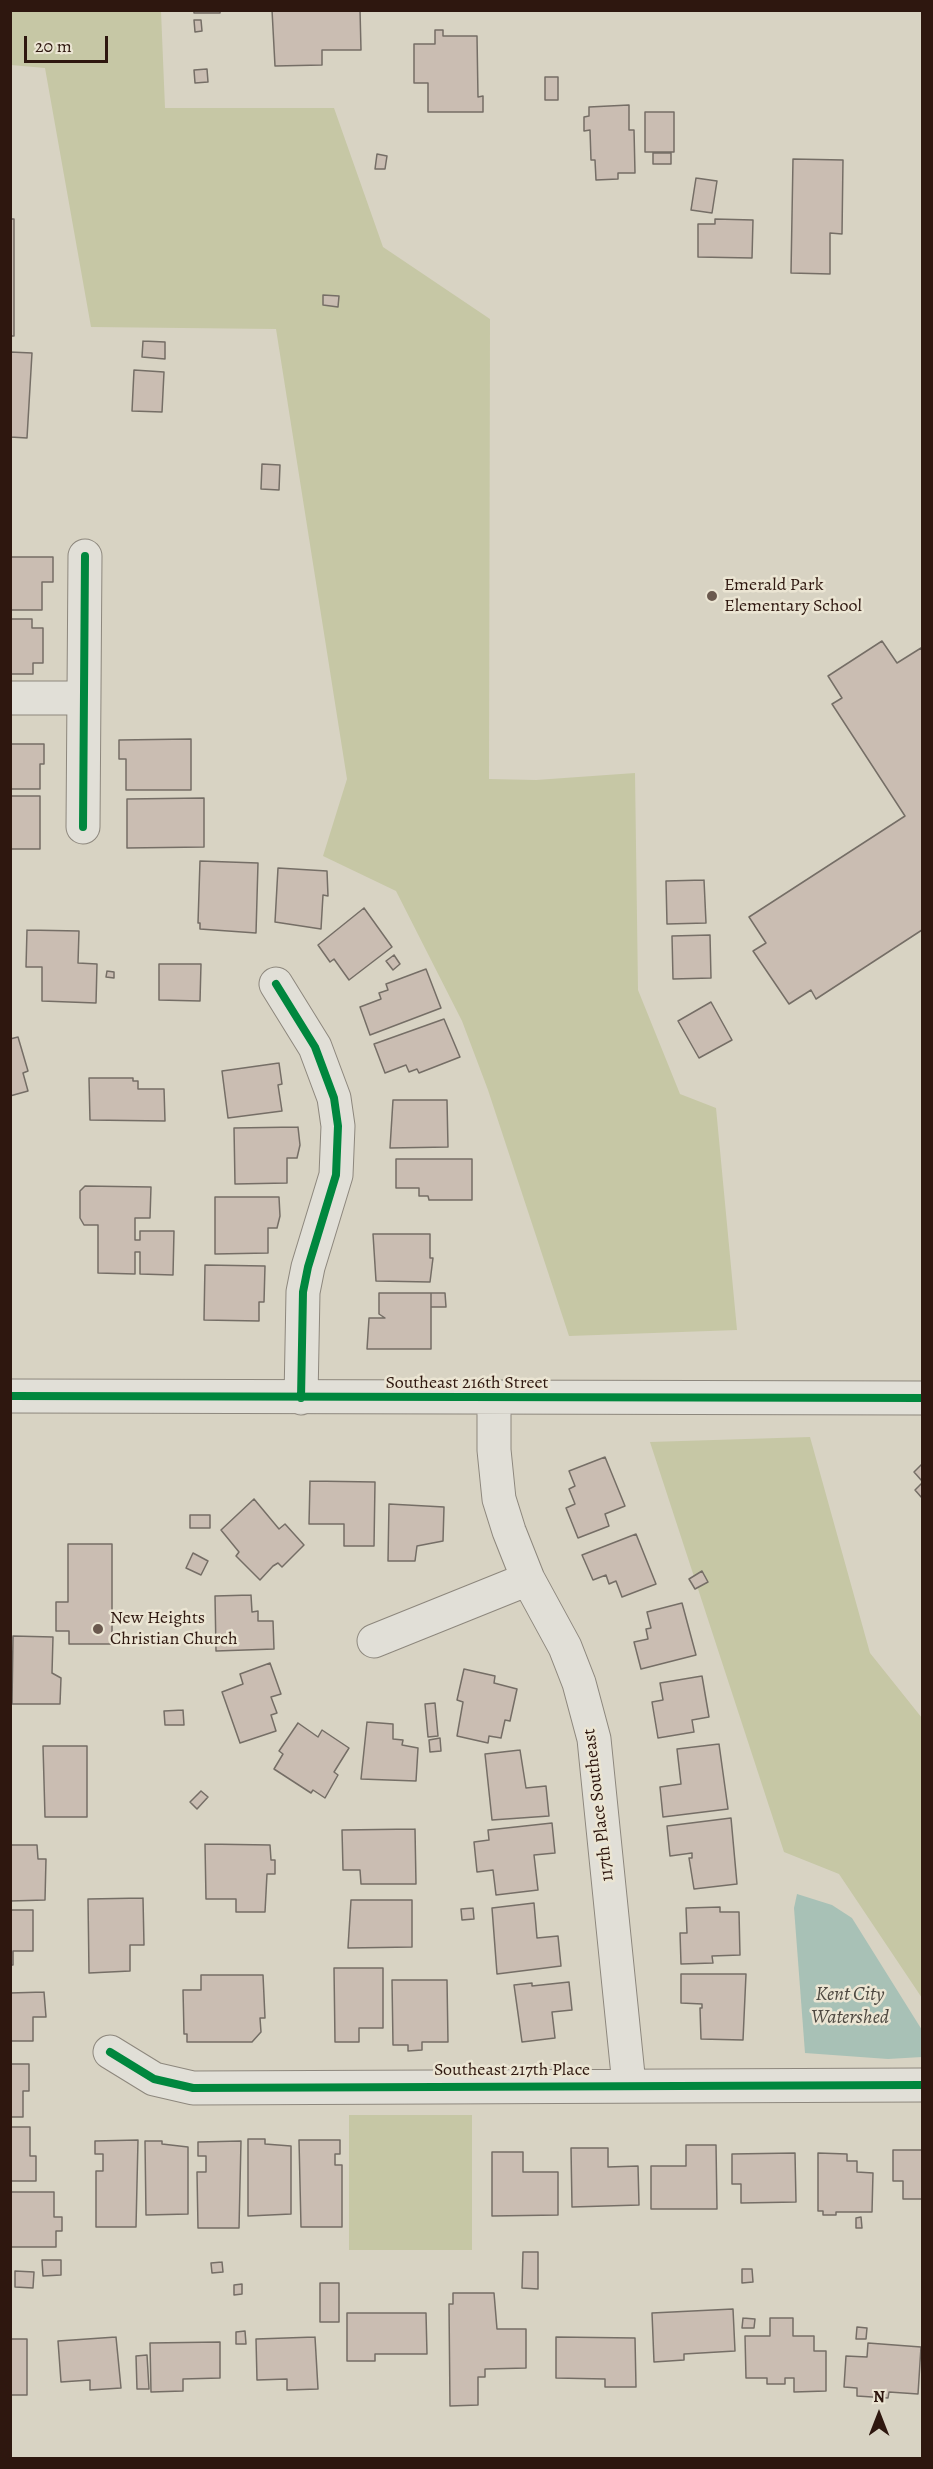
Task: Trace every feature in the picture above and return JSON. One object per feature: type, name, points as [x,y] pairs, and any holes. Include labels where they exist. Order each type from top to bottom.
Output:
[{"type":"street","points":[[83,826],[85,556]]},
{"type":"street","points":[[10,698],[84,698]]},
{"type":"street","points":[[276,984],[315,1047],[334,1098],[338,1126],[336,1175],[308,1267],[303,1292],[301,1398]]},
{"type":"street","name":"Southeast 216th Street","points":[[10,1396],[494,1399],[922,1398]]},
{"type":"street","name":"117th Place Southeast","points":[[494,1399],[494,1450],[499,1498],[528,1579],[565,1647],[579,1683],[594,1739],[629,2085]]},
{"type":"street","points":[[374,1641],[528,1579]]},
{"type":"street","name":"Southeast 217th Place","points":[[111,2052],[154,2079],[193,2088],[922,2085]]},
{"type":"shaded area","points":[[10,11],[161,11],[165,108],[334,108],[383,247],[490,319],[489,779],[536,780],[635,773],[638,990],[680,1094],[716,1108],[737,1330],[569,1336],[488,1090],[462,1021],[396,891],[323,856],[347,779],[276,329],[91,327],[45,68],[11,65]]},
{"type":"shaded area","points":[[810,1437],[870,1653],[922,1718],[922,1998],[839,1874],[784,1852],[650,1442]]},
{"type":"shaded area","points":[[349,2115],[472,2115],[472,2250],[349,2250]]},
{"type":"water","name":"Kent City Watershed","points":[[797,1894],[832,1905],[852,1918],[922,2030],[922,2057],[888,2059],[805,2053],[794,1908]]},
{"type":"building","points":[[194,10],[220,10],[220,13],[194,13]]},
{"type":"building","points":[[272,10],[360,10],[361,50],[322,50],[322,65],[275,66]]},
{"type":"building","points":[[194,20],[201,20],[202,31],[195,32]]},
{"type":"building","points":[[435,30],[443,30],[443,36],[477,36],[478,97],[483,96],[483,112],[428,112],[428,83],[414,83],[414,44],[435,44]]},
{"type":"building","points":[[207,69],[208,82],[195,83],[194,70]]},
{"type":"building","points":[[545,77],[558,77],[558,100],[545,100]]},
{"type":"building","points":[[629,105],[629,130],[634,130],[635,173],[618,173],[618,179],[596,180],[595,160],[591,160],[590,130],[584,131],[584,117],[589,116],[589,107]]},
{"type":"building","points":[[645,112],[674,112],[674,152],[645,152]]},
{"type":"building","points":[[653,153],[671,153],[671,164],[653,164]]},
{"type":"building","points":[[377,154],[387,156],[385,169],[375,169]]},
{"type":"building","points":[[793,159],[843,160],[842,234],[830,233],[830,274],[791,273]]},
{"type":"building","points":[[696,178],[717,181],[712,213],[691,210]]},
{"type":"building","points":[[10,219],[14,219],[14,336],[10,336]]},
{"type":"building","points":[[715,219],[753,220],[752,258],[698,257],[698,224],[715,224]]},
{"type":"building","points":[[323,295],[339,296],[338,307],[323,305]]},
{"type":"building","points":[[143,341],[165,342],[165,359],[142,357]]},
{"type":"building","points":[[10,352],[32,353],[27,438],[10,437]]},
{"type":"building","points":[[134,370],[164,372],[162,412],[132,411]]},
{"type":"building","points":[[262,464],[280,465],[279,490],[261,489]]},
{"type":"building","points":[[10,557],[53,557],[53,582],[42,582],[42,610],[10,610]]},
{"type":"building","points":[[10,619],[32,619],[32,628],[43,628],[43,663],[33,663],[33,674],[10,674]]},
{"type":"building","points":[[882,641],[897,663],[921,648],[922,651],[922,930],[816,999],[811,990],[789,1004],[753,951],[766,943],[749,917],[905,816],[832,704],[842,698],[828,676]]},
{"type":"building","points":[[191,739],[191,790],[126,790],[126,759],[119,759],[119,740]]},
{"type":"building","points":[[10,744],[44,744],[44,764],[40,764],[40,789],[10,789]]},
{"type":"building","points":[[10,796],[40,796],[40,849],[10,849]]},
{"type":"building","points":[[204,798],[204,847],[127,848],[127,799]]},
{"type":"building","points":[[200,861],[258,863],[256,933],[200,929],[200,923],[198,923]]},
{"type":"building","points":[[278,868],[327,871],[328,896],[323,895],[321,929],[275,922]]},
{"type":"building","points":[[704,880],[706,923],[667,924],[666,881]]},
{"type":"building","points":[[364,908],[392,947],[349,980],[334,959],[330,962],[318,945]]},
{"type":"building","points":[[27,930],[79,931],[78,963],[97,964],[96,1003],[42,1001],[42,967],[26,967]]},
{"type":"building","points":[[710,935],[711,978],[673,979],[672,936]]},
{"type":"building","points":[[394,955],[400,964],[393,970],[386,961]]},
{"type":"building","points":[[159,964],[201,964],[200,1001],[159,1000]]},
{"type":"building","points":[[426,969],[441,1008],[370,1035],[360,1007],[381,999],[379,993],[388,990],[386,984]]},
{"type":"building","points":[[107,971],[114,972],[114,978],[106,977]]},
{"type":"building","points":[[711,1002],[732,1040],[699,1058],[678,1021]]},
{"type":"building","points":[[444,1019],[460,1057],[419,1073],[417,1069],[409,1072],[406,1065],[385,1073],[374,1044]]},
{"type":"building","points":[[18,1037],[28,1071],[23,1073],[28,1091],[10,1096],[10,1039]]},
{"type":"building","points":[[279,1063],[282,1084],[278,1085],[282,1111],[228,1118],[222,1071]]},
{"type":"building","points":[[89,1078],[133,1078],[133,1081],[138,1081],[138,1089],[164,1089],[165,1121],[90,1120]]},
{"type":"building","points":[[393,1100],[447,1100],[448,1147],[390,1148]]},
{"type":"building","points":[[298,1127],[300,1145],[297,1158],[287,1158],[287,1183],[235,1184],[234,1128]]},
{"type":"building","points":[[396,1159],[472,1159],[472,1200],[429,1200],[428,1196],[419,1196],[419,1188],[396,1188]]},
{"type":"building","points":[[85,1186],[151,1187],[150,1218],[135,1218],[135,1240],[140,1240],[140,1231],[174,1231],[173,1275],[140,1274],[140,1252],[135,1252],[135,1274],[98,1273],[98,1225],[84,1225],[80,1218],[80,1191]]},
{"type":"building","points":[[215,1197],[279,1197],[280,1216],[277,1228],[268,1228],[268,1253],[215,1254]]},
{"type":"building","points":[[373,1234],[430,1234],[430,1258],[433,1258],[430,1282],[376,1281]]},
{"type":"building","points":[[205,1265],[265,1266],[264,1302],[259,1302],[259,1321],[204,1320]]},
{"type":"building","points":[[379,1293],[431,1293],[431,1349],[367,1349],[369,1318],[385,1318],[379,1314]]},
{"type":"building","points":[[431,1293],[445,1293],[446,1307],[431,1307]]},
{"type":"building","points":[[605,1457],[625,1506],[605,1514],[609,1526],[578,1538],[566,1508],[575,1504],[569,1489],[575,1486],[569,1471]]},
{"type":"building","points":[[922,1464],[922,1481],[914,1472]]},
{"type":"building","points":[[310,1481],[375,1482],[374,1546],[344,1546],[344,1524],[309,1524]]},
{"type":"building","points":[[922,1483],[922,1498],[915,1490]]},
{"type":"building","points":[[254,1499],[279,1529],[285,1524],[304,1545],[282,1567],[278,1563],[260,1580],[236,1556],[239,1552],[221,1530]]},
{"type":"building","points":[[389,1504],[444,1507],[443,1541],[417,1546],[415,1561],[388,1561]]},
{"type":"building","points":[[190,1515],[210,1515],[210,1528],[190,1528]]},
{"type":"building","points":[[636,1534],[656,1584],[622,1597],[616,1581],[609,1584],[606,1575],[593,1580],[582,1555]]},
{"type":"building","points":[[68,1544],[112,1544],[112,1644],[69,1644],[69,1631],[56,1631],[56,1602],[68,1602]]},
{"type":"building","points":[[193,1553],[208,1561],[201,1575],[186,1568]]},
{"type":"building","points":[[702,1571],[708,1582],[695,1589],[689,1579]]},
{"type":"building","points":[[251,1595],[252,1612],[258,1611],[258,1621],[273,1621],[274,1649],[216,1651],[215,1596]]},
{"type":"building","points":[[682,1603],[696,1655],[641,1669],[634,1642],[648,1639],[646,1629],[651,1628],[647,1612]]},
{"type":"building","points":[[13,1636],[53,1637],[52,1673],[61,1678],[60,1704],[12,1704]]},
{"type":"building","points":[[270,1663],[281,1694],[271,1697],[277,1713],[271,1715],[276,1731],[240,1743],[222,1692],[243,1684],[240,1674]]},
{"type":"building","points":[[464,1669],[495,1676],[494,1683],[517,1689],[510,1721],[505,1720],[501,1738],[489,1736],[488,1743],[457,1736],[463,1702],[457,1700]]},
{"type":"building","points":[[702,1676],[709,1717],[692,1720],[694,1732],[658,1738],[652,1702],[663,1700],[660,1683]]},
{"type":"building","points":[[435,1703],[438,1736],[428,1737],[425,1704]]},
{"type":"building","points":[[183,1710],[184,1725],[165,1725],[164,1711]]},
{"type":"building","points":[[367,1722],[393,1724],[393,1739],[403,1740],[402,1745],[418,1748],[416,1781],[361,1779]]},
{"type":"building","points":[[298,1723],[318,1737],[322,1730],[349,1748],[334,1772],[338,1775],[325,1798],[313,1790],[311,1793],[274,1769],[283,1754],[279,1751]]},
{"type":"building","points":[[440,1738],[441,1751],[430,1752],[429,1740]]},
{"type":"building","points":[[719,1744],[728,1809],[663,1817],[660,1787],[681,1784],[677,1749]]},
{"type":"building","points":[[43,1746],[87,1746],[87,1817],[45,1817]]},
{"type":"building","points":[[520,1750],[526,1788],[546,1786],[549,1816],[492,1820],[485,1754]]},
{"type":"building","points":[[201,1791],[208,1797],[197,1809],[190,1802]]},
{"type":"building","points":[[731,1818],[737,1884],[694,1889],[689,1858],[692,1858],[692,1853],[670,1856],[667,1826]]},
{"type":"building","points":[[552,1823],[555,1853],[534,1855],[538,1890],[496,1895],[493,1870],[477,1872],[474,1842],[489,1840],[488,1830]]},
{"type":"building","points":[[415,1829],[416,1884],[361,1884],[360,1870],[343,1870],[342,1830]]},
{"type":"building","points":[[205,1844],[270,1845],[271,1860],[275,1860],[275,1874],[267,1874],[265,1912],[236,1912],[236,1899],[206,1899]]},
{"type":"building","points":[[10,1845],[37,1845],[38,1859],[46,1859],[45,1900],[10,1901]]},
{"type":"building","points":[[143,1898],[144,1945],[130,1945],[130,1971],[89,1973],[88,1899]]},
{"type":"building","points":[[351,1900],[412,1900],[412,1947],[348,1948]]},
{"type":"building","points":[[534,1903],[537,1938],[558,1936],[561,1966],[497,1974],[492,1908]]},
{"type":"building","points":[[720,1907],[720,1912],[739,1912],[740,1955],[712,1956],[713,1963],[681,1964],[680,1933],[687,1933],[686,1908]]},
{"type":"building","points":[[473,1908],[474,1919],[462,1920],[461,1909]]},
{"type":"building","points":[[10,1910],[33,1910],[33,1951],[13,1951],[13,1965],[10,1965]]},
{"type":"building","points":[[334,1968],[383,1968],[383,2028],[359,2028],[359,2042],[335,2042]]},
{"type":"building","points":[[681,1974],[746,1974],[743,2040],[701,2039],[700,2008],[702,2004],[681,2003]]},
{"type":"building","points":[[201,1975],[263,1975],[265,2018],[260,2018],[261,2032],[252,2042],[187,2042],[187,2034],[184,2034],[183,1990],[201,1990]]},
{"type":"building","points":[[392,1980],[447,1980],[448,2042],[422,2042],[422,2050],[408,2051],[408,2045],[393,2045]]},
{"type":"building","points":[[569,1982],[572,2010],[552,2012],[555,2038],[522,2042],[514,1985],[532,1983],[532,1986]]},
{"type":"building","points":[[44,1992],[46,2017],[33,2017],[33,2041],[10,2041],[10,1993]]},
{"type":"building","points":[[10,2064],[29,2064],[29,2091],[23,2091],[23,2117],[10,2117]]},
{"type":"building","points":[[10,2127],[30,2127],[30,2156],[36,2156],[36,2181],[10,2181]]},
{"type":"building","points":[[248,2139],[265,2139],[265,2144],[291,2146],[291,2214],[248,2216]]},
{"type":"building","points":[[138,2140],[136,2227],[96,2227],[96,2171],[103,2171],[103,2154],[95,2154],[95,2141]]},
{"type":"building","points":[[299,2140],[340,2140],[340,2154],[335,2154],[335,2165],[342,2165],[342,2227],[301,2227]]},
{"type":"building","points":[[145,2141],[162,2141],[162,2144],[188,2147],[188,2214],[146,2215]]},
{"type":"building","points":[[241,2141],[239,2228],[198,2228],[197,2172],[206,2172],[206,2156],[198,2156],[198,2142]]},
{"type":"building","points":[[686,2145],[716,2145],[717,2209],[651,2209],[651,2166],[686,2166]]},
{"type":"building","points":[[571,2148],[608,2148],[608,2167],[638,2166],[639,2205],[572,2207]]},
{"type":"building","points":[[893,2150],[922,2150],[922,2199],[903,2199],[903,2181],[893,2181]]},
{"type":"building","points":[[492,2152],[523,2152],[523,2172],[558,2172],[558,2215],[492,2216]]},
{"type":"building","points":[[795,2153],[796,2202],[741,2203],[741,2184],[732,2184],[732,2154]]},
{"type":"building","points":[[818,2153],[847,2154],[847,2161],[857,2161],[857,2172],[873,2173],[872,2212],[836,2212],[836,2215],[823,2215],[823,2211],[818,2211]]},
{"type":"building","points":[[10,2192],[54,2192],[54,2217],[62,2217],[62,2231],[56,2231],[56,2247],[10,2247]]},
{"type":"building","points":[[861,2217],[862,2228],[856,2228],[856,2218]]},
{"type":"building","points":[[523,2252],[538,2252],[538,2289],[522,2288]]},
{"type":"building","points":[[42,2260],[61,2260],[61,2275],[43,2276]]},
{"type":"building","points":[[222,2262],[223,2272],[212,2273],[211,2263]]},
{"type":"building","points":[[742,2269],[752,2269],[753,2282],[742,2283]]},
{"type":"building","points":[[15,2271],[34,2272],[33,2288],[15,2287]]},
{"type":"building","points":[[320,2283],[339,2283],[339,2322],[320,2322]]},
{"type":"building","points":[[242,2284],[242,2294],[234,2295],[234,2285]]},
{"type":"building","points":[[453,2293],[494,2293],[497,2329],[526,2329],[526,2368],[485,2369],[485,2377],[478,2377],[478,2405],[450,2406],[449,2304],[453,2304]]},
{"type":"building","points":[[733,2309],[735,2351],[684,2354],[684,2360],[654,2362],[652,2313]]},
{"type":"building","points":[[347,2313],[426,2313],[427,2354],[375,2354],[375,2361],[347,2361]]},
{"type":"building","points":[[743,2318],[755,2319],[754,2328],[742,2328]]},
{"type":"building","points":[[770,2318],[793,2318],[793,2336],[814,2336],[814,2351],[826,2351],[826,2391],[794,2392],[794,2378],[785,2378],[785,2384],[767,2384],[767,2378],[746,2378],[745,2336],[770,2336]]},
{"type":"building","points":[[857,2327],[867,2328],[866,2339],[856,2339]]},
{"type":"building","points":[[245,2331],[246,2344],[236,2344],[236,2332]]},
{"type":"building","points":[[116,2337],[121,2388],[90,2390],[90,2380],[61,2382],[58,2341]]},
{"type":"building","points":[[315,2337],[318,2389],[287,2390],[287,2379],[257,2380],[256,2339]]},
{"type":"building","points":[[556,2337],[635,2338],[636,2387],[605,2387],[605,2379],[556,2378]]},
{"type":"building","points":[[10,2339],[27,2339],[27,2395],[10,2395]]},
{"type":"building","points":[[220,2342],[220,2378],[183,2379],[183,2391],[151,2392],[150,2343]]},
{"type":"building","points":[[868,2343],[921,2347],[918,2394],[889,2392],[888,2398],[857,2396],[857,2388],[844,2387],[846,2356],[867,2357]]},
{"type":"building","points":[[147,2355],[149,2389],[137,2389],[136,2356]]},
{"type":"cycle path","points":[[83,827],[85,556]]},
{"type":"cycle path","points":[[276,984],[315,1047],[334,1098],[338,1126],[336,1175],[308,1267],[303,1292],[301,1398]]},
{"type":"cycle path","points":[[10,1396],[922,1398]]},
{"type":"cycle path","points":[[110,2052],[154,2079],[193,2088],[922,2085]]},
{"type":"place","name":"Emerald Park Elementary School","points":[[712,596]]},
{"type":"place","name":"New Heights Christian Church","points":[[98,1629]]}]
